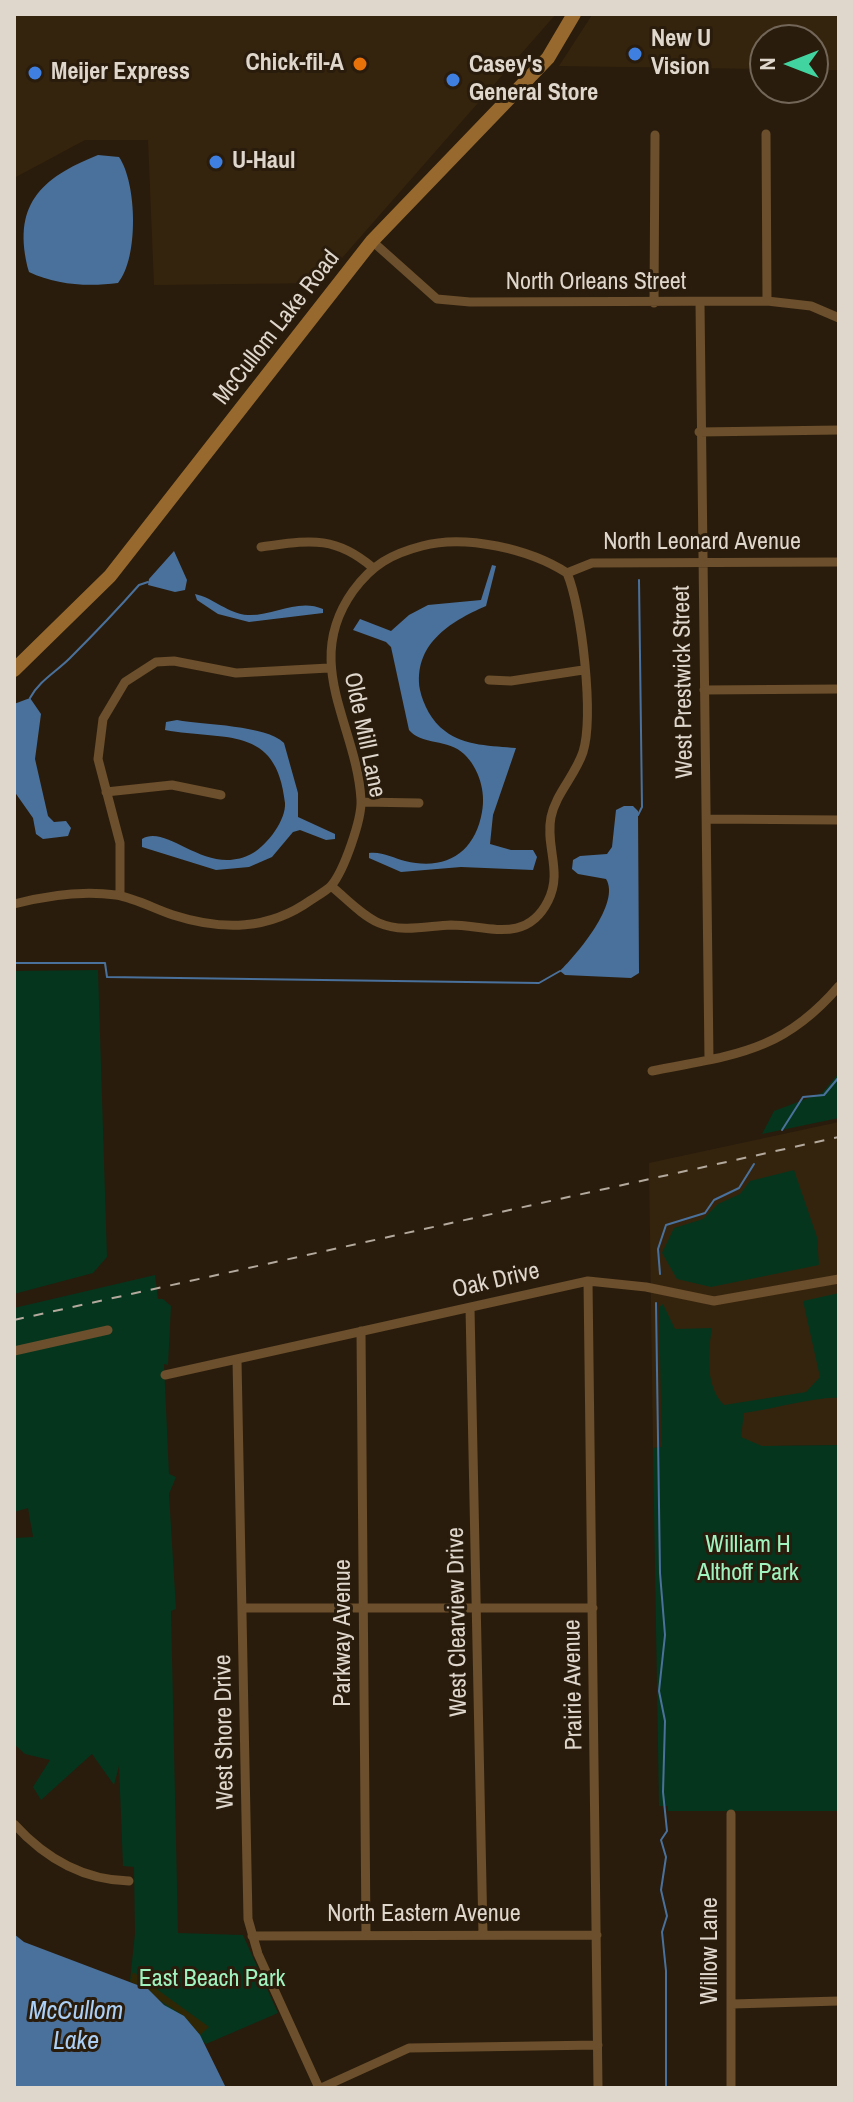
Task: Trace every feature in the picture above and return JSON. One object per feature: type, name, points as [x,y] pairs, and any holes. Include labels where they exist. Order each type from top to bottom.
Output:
[{"type":"street","name":"McCullom Lake Road","points":[[14,670],[110,576],[372,241],[548,58],[574,14]]},
{"type":"street","points":[[766,134],[767,301]]},
{"type":"street","points":[[654,303],[655,135]]},
{"type":"street","name":"North Orleans Street","points":[[372,241],[437,299],[470,302],[767,301],[811,306],[839,318]]},
{"type":"street","name":"West Prestwick Street","points":[[700,303],[699,432],[709,1060]]},
{"type":"street","points":[[699,432],[839,430]]},
{"type":"street","points":[[261,547],[311,540],[334,543],[356,554],[372,567]]},
{"type":"street","name":"Olde Mill Lane","points":[[14,904],[65,893],[120,895],[214,925],[252,926],[288,916],[331,886],[350,849],[362,802],[329,668],[332,635],[340,610],[372,567],[397,552],[436,542],[459,542],[544,558],[567,573]]},
{"type":"street","name":"North Leonard Avenue","points":[[567,573],[592,563],[839,562]]},
{"type":"street","points":[[331,886],[380,924],[409,929],[456,925],[494,932],[510,930],[536,916],[548,901],[555,879],[551,818],[582,754],[587,732],[578,606],[567,573]]},
{"type":"street","points":[[120,895],[120,843],[98,759],[103,719],[125,682],[156,662],[174,661],[236,673],[329,668]]},
{"type":"street","points":[[489,680],[511,681],[583,670]]},
{"type":"street","points":[[704,690],[839,689]]},
{"type":"street","points":[[106,792],[172,785],[221,795]]},
{"type":"street","points":[[362,802],[419,803]]},
{"type":"street","points":[[707,819],[839,820]]},
{"type":"street","points":[[652,1071],[709,1060],[766,1044],[791,1033],[818,1010],[839,986]]},
{"type":"street","name":"Oak Drive","points":[[165,1375],[588,1281],[646,1287],[714,1301],[839,1279]]},
{"type":"street","name":"Prairie Avenue","points":[[588,1281],[598,2088]]},
{"type":"street","name":"West Clearview Drive","points":[[470,1308],[483,1934]]},
{"type":"street","points":[[14,1351],[108,1330]]},
{"type":"street","name":"Parkway Avenue","points":[[361,1331],[366,1934]]},
{"type":"street","name":"West Shore Drive","points":[[237,1360],[247,1898],[252,1936],[320,2088]]},
{"type":"street","points":[[243,1608],[593,1608]]},
{"type":"street","name":"Willow Lane","points":[[731,1814],[731,2088]]},
{"type":"street","points":[[14,1824],[31,1843],[86,1876],[129,1881]]},
{"type":"street","name":"North Eastern Avenue","points":[[252,1936],[597,1935]]},
{"type":"street","points":[[732,2004],[839,2001]]},
{"type":"street","points":[[320,2088],[409,2048],[598,2045]]},
{"type":"shaded area","points":[[14,14],[556,14],[320,283],[154,285],[148,140],[85,140],[14,178]]},
{"type":"shaded area","points":[[839,14],[839,70],[829,70],[829,24],[749,24],[749,69],[559,66],[592,15]]},
{"type":"shaded area","points":[[839,1122],[839,1445],[653,1448],[649,1163]]},
{"type":"green space","points":[[98,970],[107,1257],[93,1273],[14,1294],[14,971]]},
{"type":"green space","points":[[839,1073],[839,1118],[762,1134],[774,1111],[822,1093]]},
{"type":"green space","points":[[794,1170],[817,1237],[819,1265],[711,1287],[677,1279],[662,1253],[674,1228],[703,1219],[718,1204],[740,1194],[750,1181]]},
{"type":"green space","name":"East Beach Park","points":[[155,1275],[158,1299],[171,1306],[168,1365],[164,1364],[169,1474],[176,1477],[169,1494],[176,1609],[171,1611],[178,1933],[243,1935],[278,2013],[206,2044],[148,1989],[130,1981],[135,1933],[134,1867],[123,1866],[119,1766],[114,1785],[92,1754],[41,1800],[33,1787],[50,1760],[25,1754],[14,1744],[14,1538],[33,1537],[28,1508],[14,1512],[14,1308]]},
{"type":"green space","name":"William H Althoff Park","points":[[839,1293],[839,1398],[744,1413],[741,1437],[762,1446],[839,1445],[839,1811],[668,1811],[668,1806],[659,1806],[653,1448],[662,1447],[659,1307],[663,1304],[675,1329],[712,1328],[709,1358],[711,1379],[724,1405],[806,1392],[820,1377],[803,1301]]},
{"type":"sand","points":[[133,1972],[209,2027],[200,2035],[184,2016],[130,1981]]},
{"type":"water","points":[[98,155],[119,157],[125,169],[132,202],[130,256],[118,283],[72,284],[29,272],[24,229],[35,197],[60,174]]},
{"type":"water","points":[[174,551],[187,580],[185,590],[175,592],[148,585],[149,579]]},
{"type":"water","points":[[492,565],[496,566],[486,606],[436,637],[422,660],[420,690],[432,718],[453,736],[479,744],[516,748],[493,815],[490,844],[511,850],[533,850],[537,857],[533,870],[461,867],[401,872],[369,858],[369,853],[420,863],[434,863],[457,855],[466,848],[478,826],[483,804],[482,789],[474,766],[458,749],[421,738],[409,730],[391,647],[386,642],[353,630],[360,619],[391,631],[409,615],[428,605],[481,600]]},
{"type":"water","points":[[195,594],[241,614],[258,615],[304,605],[323,609],[323,613],[249,622],[218,614],[197,600]]},
{"type":"water","points":[[30,698],[41,714],[35,759],[48,816],[54,822],[66,821],[71,828],[68,836],[43,839],[36,834],[33,818],[14,791],[14,704]]},
{"type":"water","points":[[177,720],[249,729],[284,743],[298,793],[298,817],[335,834],[335,839],[326,840],[300,830],[293,832],[272,857],[249,867],[216,870],[142,847],[142,839],[152,836],[205,856],[220,860],[236,859],[253,853],[264,844],[275,831],[285,810],[280,778],[271,760],[259,748],[227,737],[165,730],[166,722]]},
{"type":"water","points":[[633,806],[638,811],[639,973],[631,978],[565,975],[560,971],[595,928],[608,901],[609,889],[606,879],[578,874],[572,869],[573,860],[580,856],[607,854],[612,847],[616,810]]},
{"type":"water","name":"McCullom Lake","points":[[14,1934],[24,1942],[148,1989],[164,2005],[184,2016],[200,2035],[226,2088],[14,2088]]},
{"type":"waterway","points":[[638,815],[642,807],[639,580]]},
{"type":"waterway","points":[[30,698],[139,585],[148,582]]},
{"type":"waterway","points":[[14,963],[105,963],[107,977],[539,983],[560,971]]},
{"type":"waterway","points":[[782,1130],[803,1097],[824,1095],[839,1077]]},
{"type":"waterway","points":[[660,1274],[658,1249],[666,1225],[705,1213],[714,1200],[739,1188],[754,1164]]},
{"type":"waterway","points":[[656,1303],[660,1573],[665,1635],[659,1691],[665,1721],[663,1792],[667,1831],[661,1840],[666,1857],[661,1890],[667,1916],[662,1932],[666,1971],[666,2088]]},
{"type":"railway","points":[[14,1320],[839,1137]]},
{"type":"place","name":"New U Vision","points":[[635,54]]},
{"type":"place","name":"Chick-fil-A","points":[[360,64]]},
{"type":"place","name":"Meijer Express","points":[[35,73]]},
{"type":"place","name":"Casey's General Store","points":[[453,80]]},
{"type":"place","name":"U-Haul","points":[[216,162]]}]
